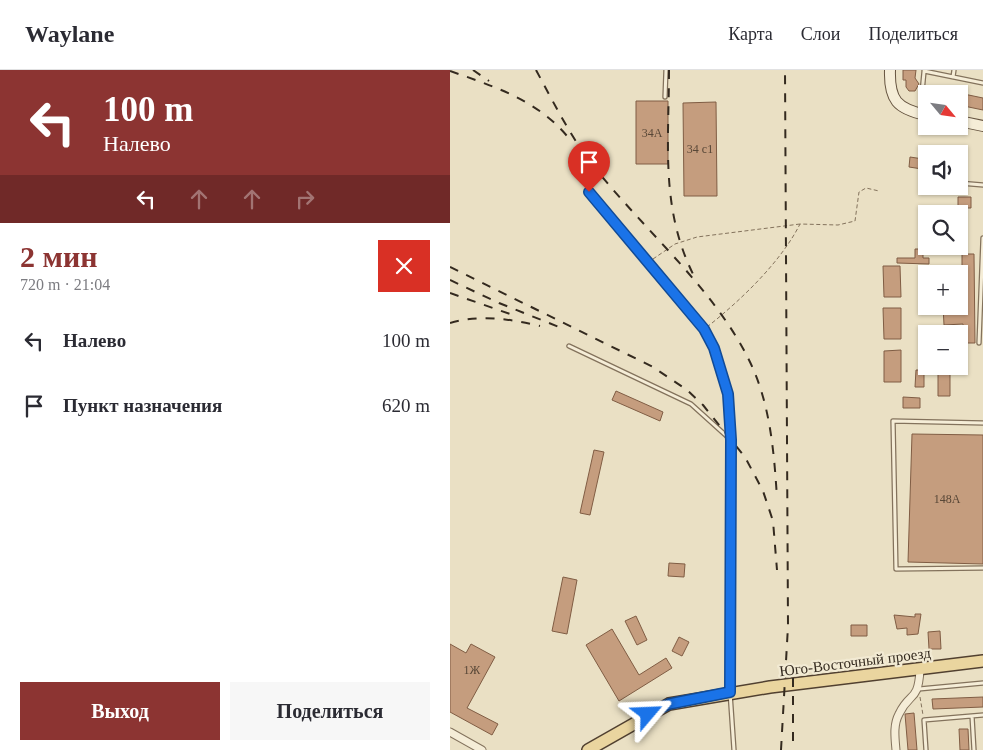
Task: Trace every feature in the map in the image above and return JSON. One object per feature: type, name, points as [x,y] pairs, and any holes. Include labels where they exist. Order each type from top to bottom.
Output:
[{"type":"main road","points":[[890,70],[890,91],[896,102],[904,108],[918,112]]},
{"type":"main road","points":[[968,123],[983,126]]},
{"type":"main road","name":"Юго-Восточный проезд","points":[[588,750],[603,746],[669,704],[730,692],[983,661]]},
{"type":"street","points":[[896,750],[894,731],[898,716],[919,688],[920,670]]},
{"type":"street","points":[[450,732],[482,750]]},
{"type":"lane","points":[[665,97],[666,70]]},
{"type":"lane","points":[[953,77],[954,70]]},
{"type":"lane","points":[[924,85],[924,71],[940,72],[953,77],[983,83]]},
{"type":"lane","points":[[968,184],[983,185]]},
{"type":"lane","points":[[589,192],[704,329],[714,348],[728,394],[731,440],[730,692],[734,750]]},
{"type":"lane","points":[[978,343],[983,238]]},
{"type":"lane","points":[[569,346],[692,404],[731,440]]},
{"type":"lane","points":[[983,423],[893,421],[896,569],[983,568]]},
{"type":"lane","points":[[919,688],[983,683]]},
{"type":"lane","points":[[972,716],[974,750]]},
{"type":"lane","points":[[926,750],[924,720],[983,716]]},
{"type":"path","points":[[648,262],[675,244],[698,237],[800,224],[838,225],[855,221],[859,192],[866,188],[878,192]]},
{"type":"path","points":[[704,329],[735,305],[757,282],[800,224]]},
{"type":"path","points":[[919,688],[924,720]]},
{"type":"building","points":[[903,70],[916,70],[915,78],[919,84],[915,91],[909,91],[906,87],[906,80],[903,80]]},
{"type":"building","points":[[968,95],[983,98],[983,110],[968,107]]},
{"type":"building","points":[[636,101],[668,101],[668,164],[636,164]]},
{"type":"building","points":[[716,102],[717,196],[684,196],[683,103]]},
{"type":"building","points":[[910,157],[918,158],[918,168],[909,167]]},
{"type":"building","points":[[958,197],[971,197],[971,208],[968,208],[968,205],[958,205]]},
{"type":"building","points":[[915,249],[918,249],[918,255],[923,255],[923,258],[929,258],[929,264],[897,263],[897,258],[915,258]]},
{"type":"building","points":[[974,254],[975,343],[968,343],[968,325],[944,325],[943,315],[968,315],[968,265],[962,265],[962,255]]},
{"type":"building","points":[[883,266],[900,266],[901,297],[884,297]]},
{"type":"building","points":[[883,308],[901,308],[901,339],[884,339]]},
{"type":"building","points":[[901,350],[901,382],[884,382],[884,351]]},
{"type":"building","points":[[916,370],[918,370],[918,375],[924,375],[924,387],[915,387]]},
{"type":"building","points":[[938,375],[950,375],[950,396],[938,396]]},
{"type":"building","points":[[616,391],[663,412],[660,421],[612,400]]},
{"type":"building","points":[[903,397],[920,398],[920,408],[903,408]]},
{"type":"building","points":[[912,434],[983,435],[983,564],[908,562]]},
{"type":"building","points":[[594,450],[604,452],[590,515],[580,513]]},
{"type":"building","points":[[669,563],[685,564],[684,577],[668,576]]},
{"type":"building","points":[[563,577],[577,580],[567,634],[552,631]]},
{"type":"building","points":[[915,614],[921,614],[918,634],[907,635],[907,628],[897,629],[894,615],[915,617]]},
{"type":"building","points":[[636,616],[647,640],[637,645],[625,621]]},
{"type":"building","points":[[851,625],[867,625],[867,636],[851,636]]},
{"type":"building","points":[[612,629],[639,675],[666,658],[672,668],[619,701],[586,645]]},
{"type":"building","points":[[940,631],[941,649],[929,649],[928,632]]},
{"type":"building","points":[[679,637],[689,642],[682,656],[672,651]]},
{"type":"building","points":[[450,644],[466,653],[471,644],[495,657],[467,708],[498,724],[492,735],[450,712]]},
{"type":"building","points":[[983,697],[983,707],[933,709],[932,699]]},
{"type":"building","points":[[914,713],[917,750],[908,750],[905,714]]},
{"type":"building","points":[[959,729],[968,729],[969,750],[960,750]]},
{"type":"railway","points":[[473,70],[489,81]]},
{"type":"railway","points":[[536,70],[565,123],[590,161],[699,285],[734,333],[755,374],[766,409],[770,427],[777,498]]},
{"type":"railway","points":[[669,70],[668,149],[671,200],[683,251],[694,276]]},
{"type":"railway","points":[[781,750],[788,626],[785,70]]},
{"type":"railway","points":[[450,71],[482,82],[528,104],[555,123],[567,136]]},
{"type":"railway","points":[[450,267],[653,367],[687,390],[703,405],[745,457],[763,491],[773,521],[777,570]]},
{"type":"railway","points":[[450,280],[499,303],[564,329]]},
{"type":"railway","points":[[450,293],[510,314]]},
{"type":"railway","points":[[450,323],[461,320],[495,318],[540,326]]},
{"type":"railway","points":[[793,678],[793,750]]},
{"type":"route","points":[[589,192],[704,329],[714,348],[728,394],[731,440],[730,692],[669,704],[648,714]]}]
